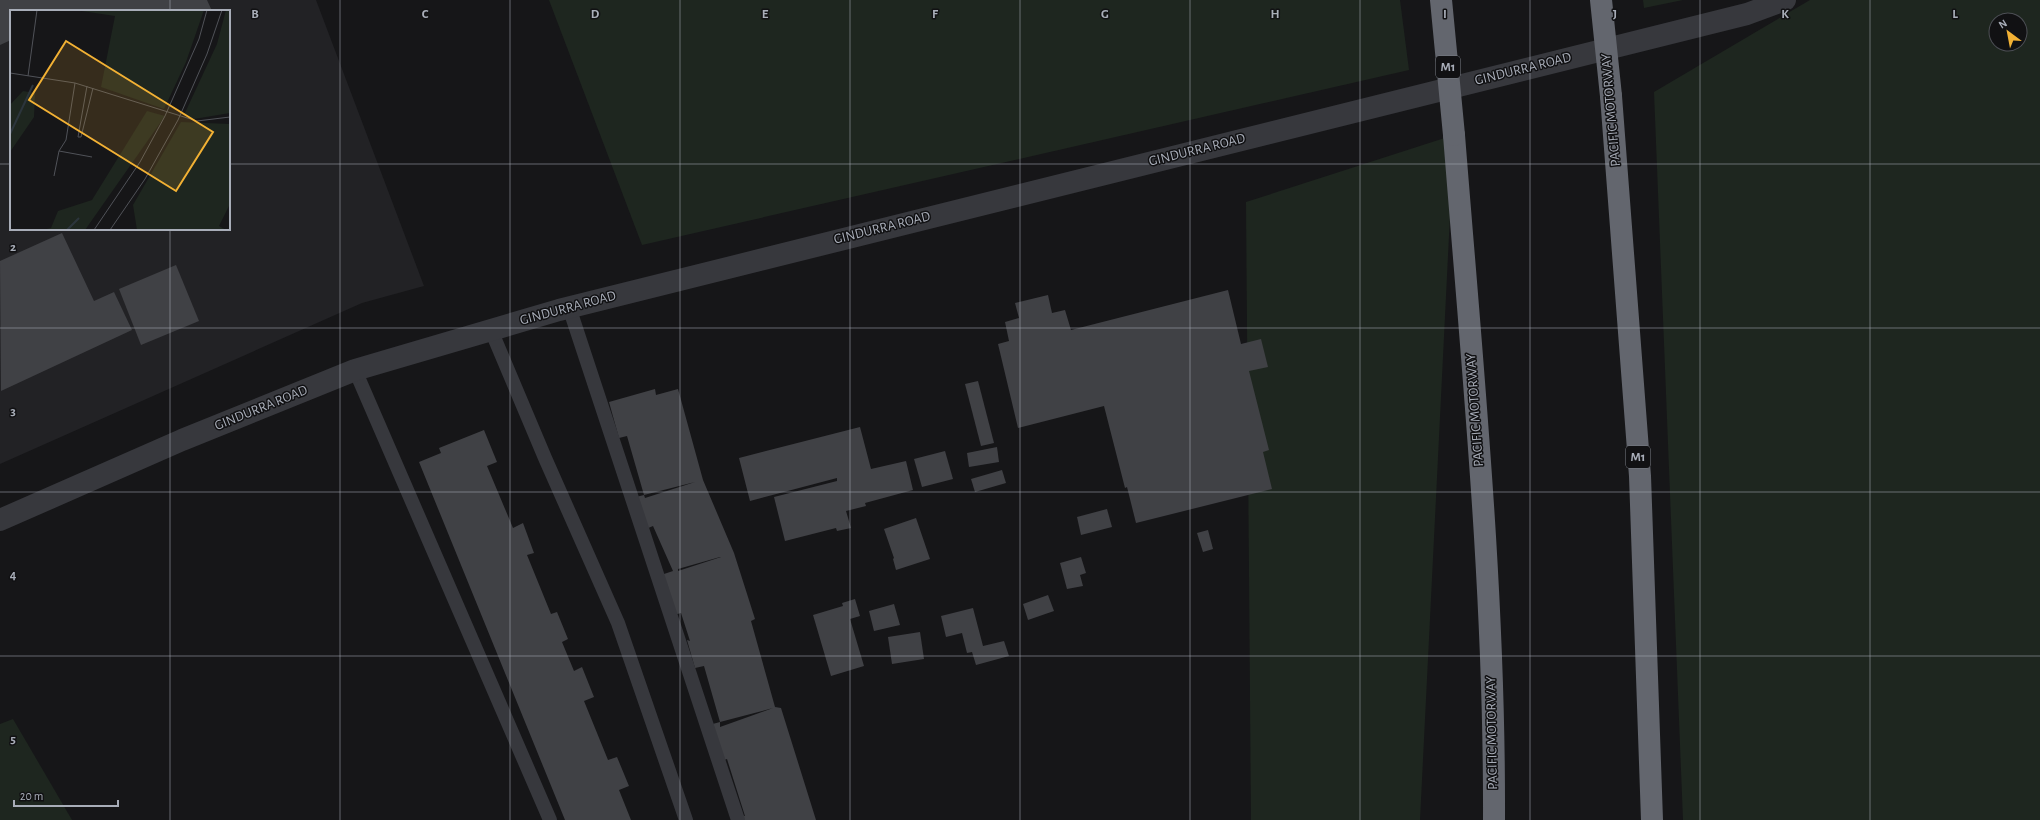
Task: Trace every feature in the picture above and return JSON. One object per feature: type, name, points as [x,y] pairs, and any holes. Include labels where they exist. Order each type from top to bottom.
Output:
[{"type":"highway","name":"PACIFIC MOTORWAY","points":[[1441,0],[1454,135],[1485,532],[1494,751],[1494,820]]},
{"type":"highway","name":"PACIFIC MOTORWAY","points":[[1601,0],[1611,96],[1640,476],[1652,820]]},
{"type":"street","name":"GINDURRA ROAD","points":[[0,520],[182,440],[355,370],[569,307],[1747,14],[1785,0]]},
{"type":"lane","points":[[569,307],[738,820]]},
{"type":"lane","points":[[491,330],[545,458],[618,623],[686,820]]},
{"type":"lane","points":[[355,370],[550,820]]},
{"type":"shaded area","points":[[0,0],[316,0],[424,286],[362,303],[0,464]]},
{"type":"shaded area","points":[[549,0],[1400,0],[1409,70],[642,245]]},
{"type":"shaded area","points":[[1643,0],[1683,0],[1644,8]]},
{"type":"shaded area","points":[[1810,0],[2040,0],[2040,820],[1683,820],[1654,92]]},
{"type":"shaded area","points":[[1454,135],[1420,820],[1251,820],[1246,202]]},
{"type":"shaded area","points":[[13,719],[72,820],[0,820],[0,724]]},
{"type":"building","points":[[0,0],[207,0],[212,10],[10,10],[10,40],[0,45]]},
{"type":"building","points":[[62,233],[94,301],[114,292],[132,330],[1,391],[0,261]]},
{"type":"building","points":[[176,265],[199,321],[141,345],[119,289]]},
{"type":"building","points":[[1228,290],[1241,344],[1261,339],[1268,367],[1249,371],[1269,450],[1263,452],[1272,489],[1136,523],[1127,487],[1125,488],[1104,406],[1018,428],[998,344],[1009,341],[1005,322],[1019,318],[1015,303],[1048,295],[1052,313],[1065,310],[1071,330]]},
{"type":"building","points":[[978,381],[994,443],[981,446],[965,384]]},
{"type":"building","points":[[655,389],[656,395],[678,389],[703,480],[734,553],[755,619],[751,621],[775,707],[781,708],[816,820],[740,820],[738,815],[745,816],[727,759],[721,761],[709,725],[720,722],[704,666],[695,668],[687,640],[690,641],[681,613],[674,615],[661,575],[673,571],[653,526],[646,529],[636,497],[644,495],[627,436],[619,438],[609,402]],"holes":[[[695,482],[645,498],[644,495]],[[721,557],[678,571],[678,569]],[[773,708],[720,727],[720,722]]]},
{"type":"building","points":[[860,427],[871,469],[906,461],[913,490],[865,503],[866,506],[846,511],[851,528],[837,531],[836,528],[785,541],[774,497],[837,481],[837,478],[750,501],[739,458]]},
{"type":"building","points":[[484,430],[497,462],[487,466],[513,528],[523,523],[534,553],[527,555],[551,614],[557,612],[568,639],[562,642],[574,671],[582,667],[594,697],[584,701],[608,760],[617,757],[629,786],[619,790],[631,820],[565,820],[419,462],[441,453],[439,448]]},
{"type":"building","points":[[997,447],[999,462],[969,467],[967,453]]},
{"type":"building","points":[[945,451],[953,479],[922,487],[914,459]]},
{"type":"building","points":[[1002,470],[1006,483],[975,492],[971,479]]},
{"type":"building","points":[[1107,509],[1112,527],[1081,535],[1077,517]]},
{"type":"building","points":[[916,518],[930,559],[896,570],[894,558],[884,529]]},
{"type":"building","points":[[1208,530],[1213,549],[1203,552],[1197,533]]},
{"type":"building","points":[[1081,557],[1086,573],[1080,575],[1083,586],[1067,589],[1060,563]]},
{"type":"building","points":[[1048,595],[1054,611],[1028,620],[1023,604]]},
{"type":"building","points":[[855,599],[860,616],[850,619],[864,666],[831,676],[813,615],[843,606],[842,603]]},
{"type":"building","points":[[894,604],[900,625],[874,631],[869,611]]},
{"type":"building","points":[[973,608],[983,646],[1004,641],[1009,656],[976,665],[972,652],[967,653],[962,633],[946,637],[941,616]]},
{"type":"building","points":[[920,632],[924,659],[892,664],[888,637]]}]
